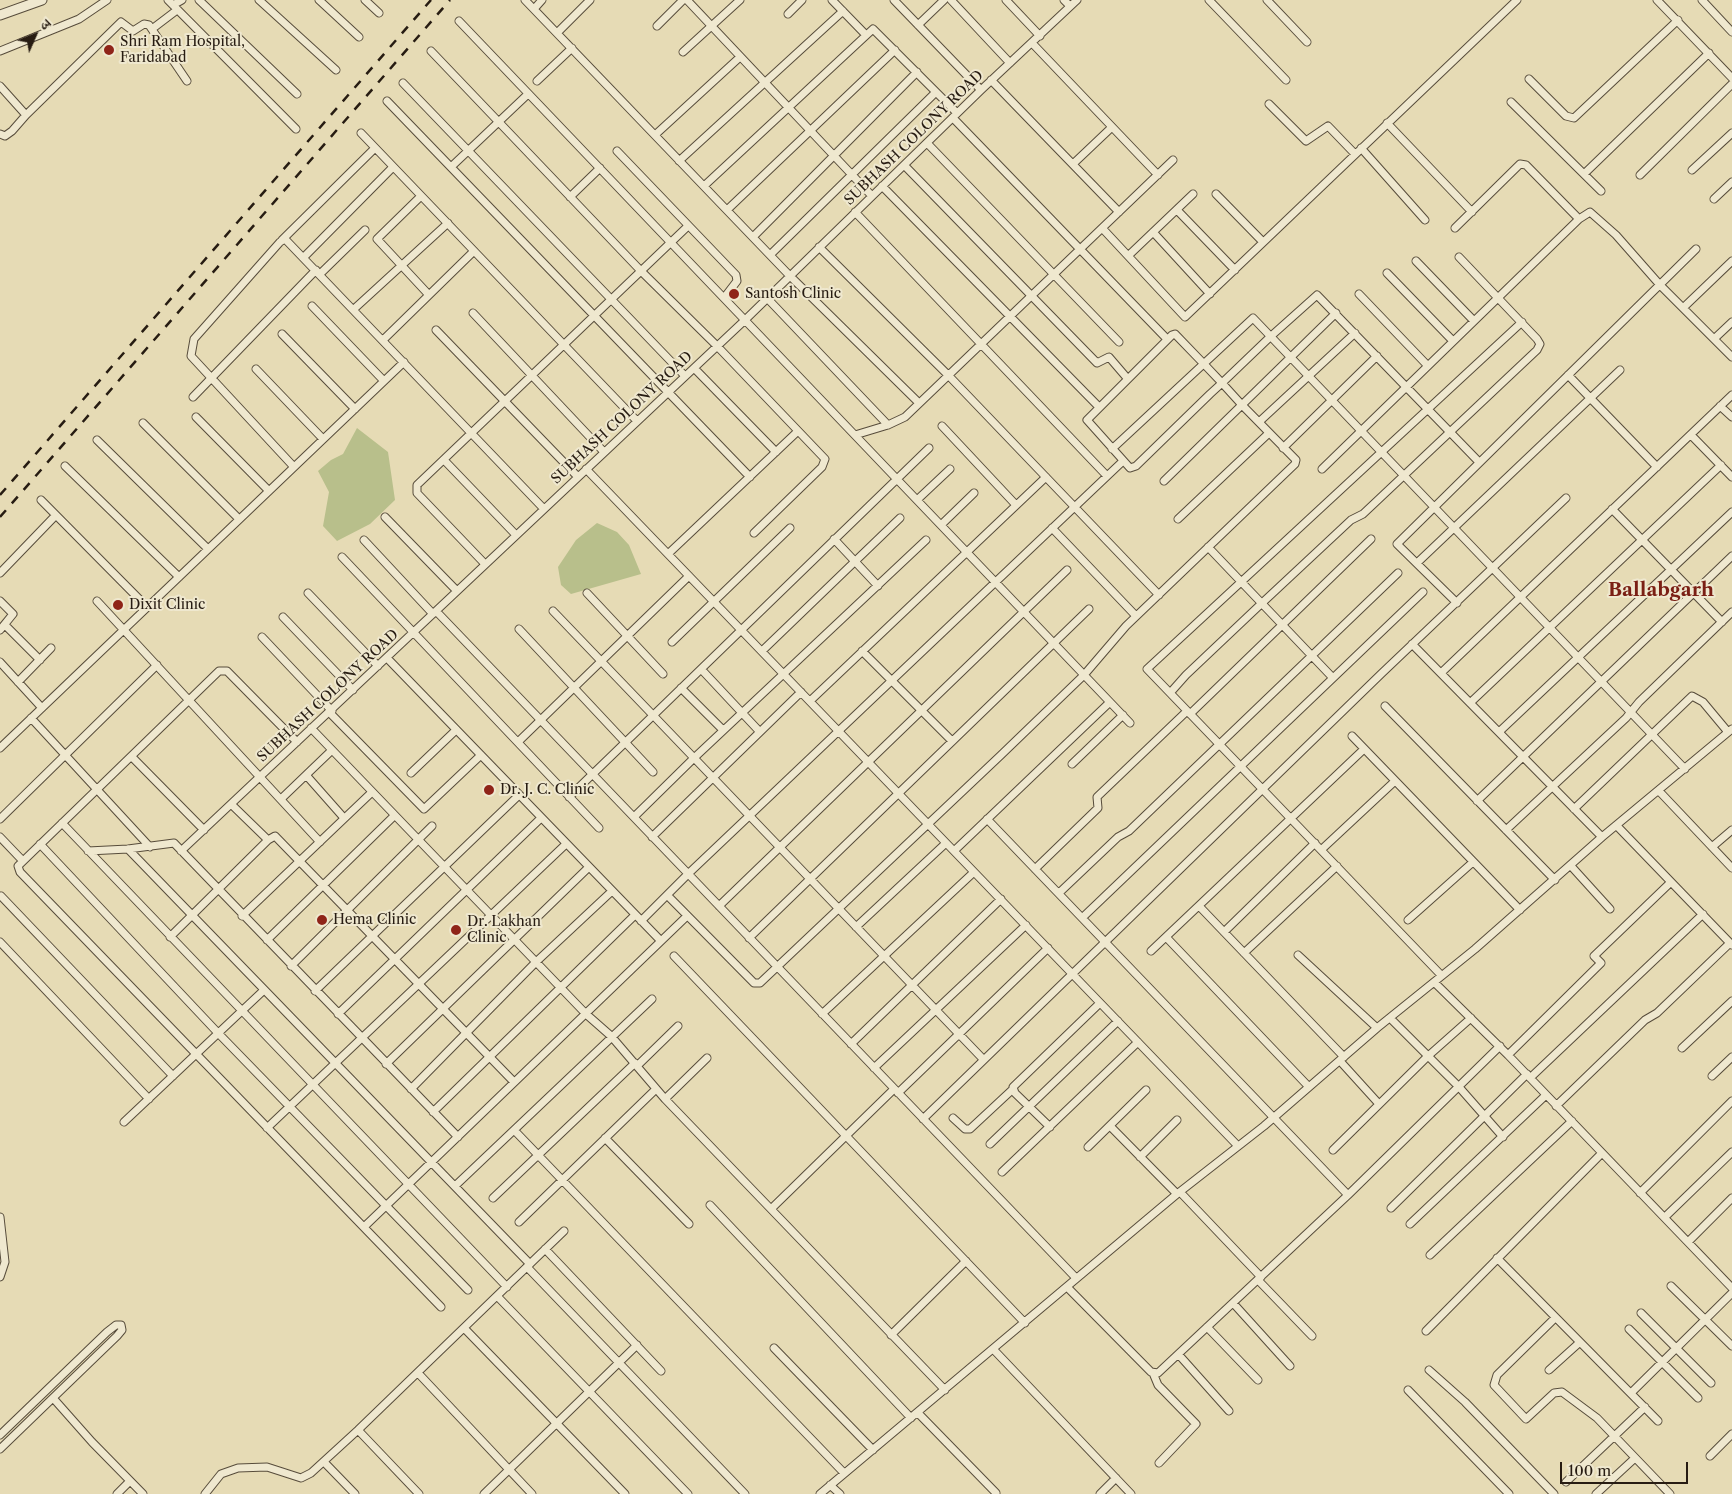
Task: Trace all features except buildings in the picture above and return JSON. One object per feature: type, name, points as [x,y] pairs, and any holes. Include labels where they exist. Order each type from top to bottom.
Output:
[{"type":"street","points":[[0,15],[42,0]]},
{"type":"street","points":[[0,52],[79,19],[107,0]]},
{"type":"street","points":[[152,29],[173,5],[182,0]]},
{"type":"street","points":[[199,0],[297,94]]},
{"type":"street","points":[[259,0],[336,70]]},
{"type":"street","points":[[319,0],[359,37]]},
{"type":"street","points":[[365,0],[379,13]]},
{"type":"street","points":[[525,0],[790,276],[919,404]]},
{"type":"street","points":[[534,9],[542,0]]},
{"type":"street","points":[[557,33],[590,0]]},
{"type":"street","points":[[657,26],[683,0]]},
{"type":"street","points":[[687,0],[872,196]]},
{"type":"street","points":[[683,52],[740,0]]},
{"type":"street","points":[[788,14],[802,0]]},
{"type":"street","points":[[832,0],[866,35]]},
{"type":"street","points":[[894,0],[981,90]]},
{"type":"street","points":[[918,25],[944,0]]},
{"type":"street","points":[[951,0],[1010,63]]},
{"type":"street","points":[[1006,0],[1040,36]]},
{"type":"street","points":[[1064,0],[1070,6]]},
{"type":"street","name":"SUBHASH COLONY ROAD","points":[[181,851],[311,728],[331,712],[544,508],[745,320],[991,80],[1032,44],[1077,0]]},
{"type":"street","points":[[1209,0],[1286,80]]},
{"type":"street","points":[[1268,0],[1307,42]]},
{"type":"street","points":[[1102,228],[1185,318],[1387,123],[1452,65],[1517,0]]},
{"type":"street","points":[[1659,0],[1732,78]]},
{"type":"street","points":[[1702,0],[1732,32]]},
{"type":"street","points":[[173,5],[296,129]]},
{"type":"street","points":[[679,160],[843,11]]},
{"type":"street","points":[[1529,79],[1566,116],[1574,118],[1678,20]]},
{"type":"street","points":[[459,21],[1130,723]]},
{"type":"street","points":[[0,134],[5,136],[12,132],[26,115],[120,23],[124,22],[133,31],[146,24],[152,29],[187,81]]},
{"type":"street","points":[[704,186],[866,35],[874,30],[936,92],[955,115],[1167,339]]},
{"type":"street","points":[[1032,44],[1158,175]]},
{"type":"street","points":[[537,81],[572,48]]},
{"type":"street","points":[[727,210],[895,50]]},
{"type":"street","points":[[431,51],[641,271],[717,346],[822,455],[825,463],[754,533]]},
{"type":"street","points":[[1584,174],[1709,53]]},
{"type":"street","points":[[655,136],[740,57]]},
{"type":"street","points":[[753,237],[917,72]]},
{"type":"street","points":[[991,80],[1119,212]]},
{"type":"street","points":[[403,83],[686,376]]},
{"type":"street","points":[[1640,175],[1732,84]]},
{"type":"street","points":[[0,86],[26,115]]},
{"type":"street","points":[[770,255],[936,92]]},
{"type":"street","points":[[451,168],[528,94]]},
{"type":"street","points":[[387,101],[750,476]]},
{"type":"street","points":[[1511,102],[1601,191]]},
{"type":"street","points":[[1269,104],[1306,141],[1328,126],[1355,154]]},
{"type":"street","points":[[1387,123],[1472,212]]},
{"type":"street","points":[[1073,164],[1112,127]]},
{"type":"street","points":[[361,133],[637,421]]},
{"type":"street","points":[[1692,170],[1732,133]]},
{"type":"street","points":[[927,143],[1120,342]]},
{"type":"street","points":[[294,467],[190,356],[192,343],[282,240],[375,148]]},
{"type":"street","points":[[1361,148],[1425,220]]},
{"type":"street","points":[[617,151],[738,278],[724,298]]},
{"type":"street","points":[[855,435],[888,425],[905,417],[1173,160]]},
{"type":"street","points":[[1455,228],[1520,164],[1526,165],[1579,219]]},
{"type":"street","points":[[904,165],[1097,363],[1109,357],[1127,378]]},
{"type":"street","points":[[304,257],[393,167]]},
{"type":"street","points":[[570,197],[600,168]]},
{"type":"street","points":[[1714,199],[1732,182]]},
{"type":"street","points":[[882,186],[1098,406]]},
{"type":"street","points":[[1128,256],[1193,194]]},
{"type":"street","points":[[1216,194],[1263,242]]},
{"type":"street","points":[[421,196],[378,239],[429,295]]},
{"type":"street","points":[[1177,210],[1235,270]]},
{"type":"street","points":[[855,212],[1107,476]]},
{"type":"street","points":[[1322,469],[1579,219],[1588,213],[1594,213],[1660,285],[1732,357]]},
{"type":"street","points":[[354,310],[448,224]]},
{"type":"street","points":[[485,564],[415,490],[417,486],[688,226]]},
{"type":"street","points":[[193,397],[318,272],[365,230]]},
{"type":"street","points":[[1153,232],[1210,294]]},
{"type":"street","points":[[282,240],[287,240],[304,257],[544,508]]},
{"type":"street","points":[[819,247],[948,376],[1159,595]]},
{"type":"street","points":[[1457,603],[1397,544],[1696,250]]},
{"type":"street","points":[[383,340],[474,251]]},
{"type":"street","points":[[1170,693],[1186,675],[1350,520],[1363,514],[1539,346],[1540,342],[1460,257]]},
{"type":"street","points":[[1416,261],[1474,321]]},
{"type":"street","points":[[1683,308],[1732,261]]},
{"type":"street","points":[[1387,273],[1453,341]]},
{"type":"street","points":[[1359,294],[1428,366]]},
{"type":"street","points":[[667,895],[756,984],[778,968],[928,823],[962,793],[1084,675],[1136,616],[1295,464],[1296,460],[1242,405],[1222,383],[1175,334],[1167,339],[1098,406],[1087,420],[1130,468],[1134,468],[1222,383],[1270,337],[1315,296],[1320,296],[1480,462]]},
{"type":"street","points":[[767,298],[888,425]]},
{"type":"street","points":[[312,306],[384,381]]},
{"type":"street","points":[[473,313],[604,452]]},
{"type":"street","points":[[1164,481],[1336,313]]},
{"type":"street","points":[[1112,449],[1251,319],[1255,320],[1685,769]]},
{"type":"street","points":[[1441,975],[1147,669],[1522,322]]},
{"type":"street","points":[[1714,339],[1732,322]]},
{"type":"street","points":[[436,330],[578,477]]},
{"type":"street","points":[[1259,422],[1355,333]]},
{"type":"street","points":[[282,334],[355,409]]},
{"type":"street","points":[[1284,448],[1377,356]]},
{"type":"street","points":[[0,748],[404,362]]},
{"type":"street","points":[[694,368],[776,452]]},
{"type":"street","points":[[256,369],[323,439]]},
{"type":"street","points":[[1417,562],[1620,370]]},
{"type":"street","points":[[1568,375],[1657,466]]},
{"type":"street","points":[[1441,673],[1732,395]]},
{"type":"street","points":[[1720,406],[1732,417]]},
{"type":"street","points":[[196,417],[269,491]]},
{"type":"street","points":[[143,423],[239,519]]},
{"type":"street","points":[[942,426],[1016,504]]},
{"type":"street","points":[[668,554],[798,431]]},
{"type":"street","points":[[1178,519],[1269,433]]},
{"type":"street","points":[[1691,435],[1732,477]]},
{"type":"street","points":[[98,440],[208,549]]},
{"type":"street","points":[[569,797],[929,448]]},
{"type":"street","points":[[444,460],[516,535]]},
{"type":"street","points":[[433,1112],[561,988],[638,918],[667,895],[750,817],[1123,461]]},
{"type":"street","points":[[1470,703],[1721,465]]},
{"type":"street","points":[[65,466],[178,577]]},
{"type":"street","points":[[917,500],[950,468]]},
{"type":"street","points":[[586,469],[1238,1146]]},
{"type":"street","points":[[810,701],[1046,477]]},
{"type":"street","points":[[941,525],[974,493]]},
{"type":"street","points":[[923,1119],[1412,644],[1566,498]]},
{"type":"street","points":[[41,500],[147,607]]},
{"type":"street","points":[[1612,510],[1722,622]]},
{"type":"street","points":[[1498,732],[1732,512]]},
{"type":"street","points":[[0,573],[56,515]]},
{"type":"street","points":[[385,517],[457,591]]},
{"type":"street","points":[[762,651],[900,518]]},
{"type":"street","points":[[672,642],[790,528]]},
{"type":"street","points":[[1052,528],[1136,616]]},
{"type":"street","points":[[834,539],[878,586]]},
{"type":"street","points":[[1036,869],[1098,808],[1097,797],[1282,626],[1371,539]]},
{"type":"street","points":[[364,540],[634,817],[1076,1278]]},
{"type":"street","points":[[634,817],[723,730],[926,540]]},
{"type":"street","points":[[1208,547],[1333,678]]},
{"type":"street","points":[[1477,801],[1732,556]]},
{"type":"street","points":[[342,557],[599,828]]},
{"type":"street","points":[[719,906],[1067,570]]},
{"type":"street","points":[[1058,893],[1118,838],[1129,831],[1398,573]]},
{"type":"street","points":[[518,742],[689,576]]},
{"type":"street","points":[[1082,918],[1423,592]]},
{"type":"street","points":[[308,593],[378,666]]},
{"type":"street","points":[[587,593],[664,674]]},
{"type":"street","points":[[0,601],[13,614],[3,627],[40,660]]},
{"type":"street","points":[[97,601],[261,776],[320,842]]},
{"type":"street","points":[[749,938],[900,794],[952,741],[1089,609]]},
{"type":"street","points":[[553,611],[983,1059]]},
{"type":"street","points":[[1506,830],[1631,712],[1732,612]]},
{"type":"street","points":[[283,617],[353,690]]},
{"type":"street","points":[[519,630],[653,772]]},
{"type":"street","points":[[262,637],[424,809],[481,755]]},
{"type":"street","points":[[1412,644],[1602,837]]},
{"type":"street","points":[[18,682],[51,648]]},
{"type":"street","points":[[862,651],[952,741]]},
{"type":"street","points":[[387,658],[661,941]]},
{"type":"street","points":[[0,662],[42,708]]},
{"type":"street","points":[[0,819],[157,665]]},
{"type":"street","points":[[701,669],[760,732]]},
{"type":"street","points":[[296,742],[225,670],[219,671],[98,790],[22,860],[18,866],[20,872],[441,1307]]},
{"type":"street","points":[[681,688],[723,730]]},
{"type":"street","points":[[652,837],[801,692]]},
{"type":"street","points":[[820,1494],[994,1350],[1076,1278],[1274,1117],[1730,730],[1703,702],[1692,696],[1574,809]]},
{"type":"street","points":[[954,850],[1110,702]]},
{"type":"street","points":[[1384,706],[1554,880]]},
{"type":"street","points":[[1072,764],[1123,715]]},
{"type":"street","points":[[31,718],[150,846]]},
{"type":"street","points":[[311,728],[371,793],[420,840],[586,1014],[611,1036],[665,1099],[946,1390]]},
{"type":"street","points":[[411,773],[456,730]]},
{"type":"street","points":[[1352,736],[1520,910]]},
{"type":"street","points":[[1151,951],[1364,749]]},
{"type":"street","points":[[281,799],[331,751]]},
{"type":"street","points":[[132,757],[204,830]]},
{"type":"street","points":[[306,775],[344,818]]},
{"type":"street","points":[[1321,850],[1396,781]]},
{"type":"street","points":[[1659,791],[1732,868]]},
{"type":"street","points":[[242,916],[371,793]]},
{"type":"street","points":[[316,991],[519,795]]},
{"type":"street","points":[[231,804],[268,840]]},
{"type":"street","points":[[267,940],[394,816]]},
{"type":"street","points":[[338,1014],[541,818]]},
{"type":"street","points":[[987,819],[1348,1195]]},
{"type":"street","points":[[62,823],[507,1287]]},
{"type":"street","points":[[291,966],[432,826]]},
{"type":"street","points":[[1556,1106],[1645,1020],[1657,1013],[1731,944],[1616,826]]},
{"type":"street","points":[[1712,847],[1732,830]]},
{"type":"street","points":[[170,937],[268,840],[275,836],[514,1082]]},
{"type":"street","points":[[0,837],[22,860]]},
{"type":"street","points":[[88,851],[128,849],[171,843],[181,851],[458,1137]]},
{"type":"street","points":[[856,927],[946,843]]},
{"type":"street","points":[[40,844],[218,1033],[468,1290]]},
{"type":"street","points":[[267,1128],[566,844]]},
{"type":"street","points":[[1224,932],[1315,844]]},
{"type":"street","points":[[128,849],[455,1186],[619,1363],[745,1494]]},
{"type":"street","points":[[1408,920],[1473,862]]},
{"type":"street","points":[[1244,953],[1337,866]]},
{"type":"street","points":[[1570,866],[1610,909]]},
{"type":"street","points":[[386,1064],[588,867]]},
{"type":"street","points":[[822,1014],[974,872]]},
{"type":"street","points":[[1508,1055],[1601,963],[1594,956],[1671,882]]},
{"type":"street","points":[[411,1089],[536,962],[612,891]]},
{"type":"street","points":[[1,896],[173,1076]]},
{"type":"street","points":[[851,1044],[1001,899]]},
{"type":"street","points":[[1199,906],[1342,1059],[1379,1104]]},
{"type":"street","points":[[1391,1208],[1483,1116],[1703,914]]},
{"type":"street","points":[[364,1227],[687,916]]},
{"type":"street","points":[[874,1068],[1026,925]]},
{"type":"street","points":[[1166,937],[1309,1087]]},
{"type":"street","points":[[0,942],[149,1099]]},
{"type":"street","points":[[771,1208],[1048,948]]},
{"type":"street","points":[[1298,955],[1377,1028]]},
{"type":"street","points":[[674,956],[1025,1323]]},
{"type":"street","points":[[1434,982],[1500,1046],[1601,1154],[1665,1217],[1732,1288]]},
{"type":"street","points":[[124,1122],[264,990]]},
{"type":"street","points":[[455,1186],[652,999]]},
{"type":"street","points":[[1682,1048],[1732,1001]]},
{"type":"street","points":[[953,1118],[965,1129],[970,1129],[1100,1003]]},
{"type":"street","points":[[1390,1018],[1459,1087],[1503,1137]]},
{"type":"street","points":[[1333,1150],[1427,1057],[1471,1018]]},
{"type":"street","points":[[990,1144],[1118,1022]]},
{"type":"street","points":[[493,1198],[537,1154],[678,1026]]},
{"type":"street","points":[[1002,1172],[1138,1042]]},
{"type":"street","points":[[1153,1373],[1158,1373],[1179,1355],[1348,1195],[1500,1046]]},
{"type":"street","points":[[1712,1076],[1732,1057]]},
{"type":"street","points":[[665,1099],[708,1058]]},
{"type":"street","points":[[518,1222],[656,1089]]},
{"type":"street","points":[[1013,1089],[1050,1127]]},
{"type":"street","points":[[1088,1147],[1146,1090]]},
{"type":"street","points":[[1410,1224],[1546,1095]]},
{"type":"street","points":[[1640,1193],[1732,1101]]},
{"type":"street","points":[[1140,1157],[1177,1120]]},
{"type":"street","points":[[1430,1255],[1572,1121]]},
{"type":"street","points":[[1110,1126],[1179,1193],[1312,1336]]},
{"type":"street","points":[[514,1130],[844,1473]]},
{"type":"street","points":[[605,1138],[690,1224]]},
{"type":"street","points":[[1665,1217],[1732,1152]]},
{"type":"street","points":[[1426,1331],[1601,1154]]},
{"type":"street","points":[[1688,1242],[1732,1198]]},
{"type":"street","points":[[710,1205],[911,1418]]},
{"type":"street","points":[[0,1217],[5,1262],[0,1276]]},
{"type":"street","points":[[205,1494],[228,1470],[267,1467],[301,1478],[324,1462],[564,1231]]},
{"type":"street","points":[[545,1249],[661,1371]]},
{"type":"street","points":[[1497,1258],[1658,1421]]},
{"type":"street","points":[[891,1335],[966,1261]]},
{"type":"street","points":[[1671,1286],[1732,1346]]},
{"type":"street","points":[[1067,1287],[1153,1373],[1158,1385],[1196,1424],[1159,1463]]},
{"type":"street","points":[[1631,1392],[1732,1293]]},
{"type":"street","points":[[496,1296],[688,1494]]},
{"type":"street","points":[[1233,1303],[1290,1366]]},
{"type":"street","points":[[1641,1313],[1711,1383]]},
{"type":"street","points":[[1555,1318],[1497,1375],[1494,1385],[1526,1419],[1554,1393],[1562,1392],[1592,1414],[1670,1494]]},
{"type":"street","points":[[0,1435],[107,1332],[116,1325],[121,1325],[122,1330],[117,1336],[0,1449]]},
{"type":"street","points":[[1207,1327],[1258,1380]]},
{"type":"street","points":[[464,1328],[625,1494]]},
{"type":"street","points":[[1629,1329],[1698,1398]]},
{"type":"street","points":[[1549,1370],[1579,1343]]},
{"type":"street","points":[[484,1494],[637,1345]]},
{"type":"street","points":[[774,1348],[873,1450]]},
{"type":"street","points":[[994,1350],[1131,1494]]},
{"type":"street","points":[[1179,1355],[1229,1411]]},
{"type":"street","points":[[1429,1370],[1464,1402],[1554,1494]]},
{"type":"street","points":[[418,1373],[532,1494]]},
{"type":"street","points":[[1408,1390],[1509,1494]]},
{"type":"street","points":[[53,1398],[143,1494]]},
{"type":"street","points":[[1566,1482],[1645,1407]]},
{"type":"street","points":[[918,1413],[996,1493]]},
{"type":"street","points":[[358,1430],[419,1494]]},
{"type":"street","points":[[1710,1456],[1732,1434]]},
{"type":"street","points":[[1596,1494],[1635,1458]]},
{"type":"street","points":[[324,1462],[355,1494]]},
{"type":"street","points":[[1100,1494],[1116,1478]]},
{"type":"street","points":[[117,1494],[130,1482]]},
{"type":"street","points":[[830,1485],[840,1494]]},
{"type":"green space","points":[[357,428],[388,452],[395,500],[370,524],[337,541],[323,526],[329,492],[318,471],[331,460],[343,454]]},
{"type":"green space","points":[[597,523],[617,532],[629,545],[641,574],[571,594],[561,585],[558,567],[576,540]]},
{"type":"railway","points":[[0,495],[431,0]]},
{"type":"railway","points":[[0,517],[450,0]]},
{"type":"place","name":"Shri Ram Hospital, Faridabad","points":[[109,50]]},
{"type":"place","name":"Santosh Clinic","points":[[734,294]]},
{"type":"place","name":"Dixit Clinic","points":[[118,605]]},
{"type":"place","name":"Dr. J. C. Clinic","points":[[489,790]]},
{"type":"place","name":"Hema Clinic","points":[[322,920]]},
{"type":"place","name":"Dr. Lakhan Clinic","points":[[456,930]]},
{"type":"district","name":"Ballabgarh","points":[[1661,591]]}]
